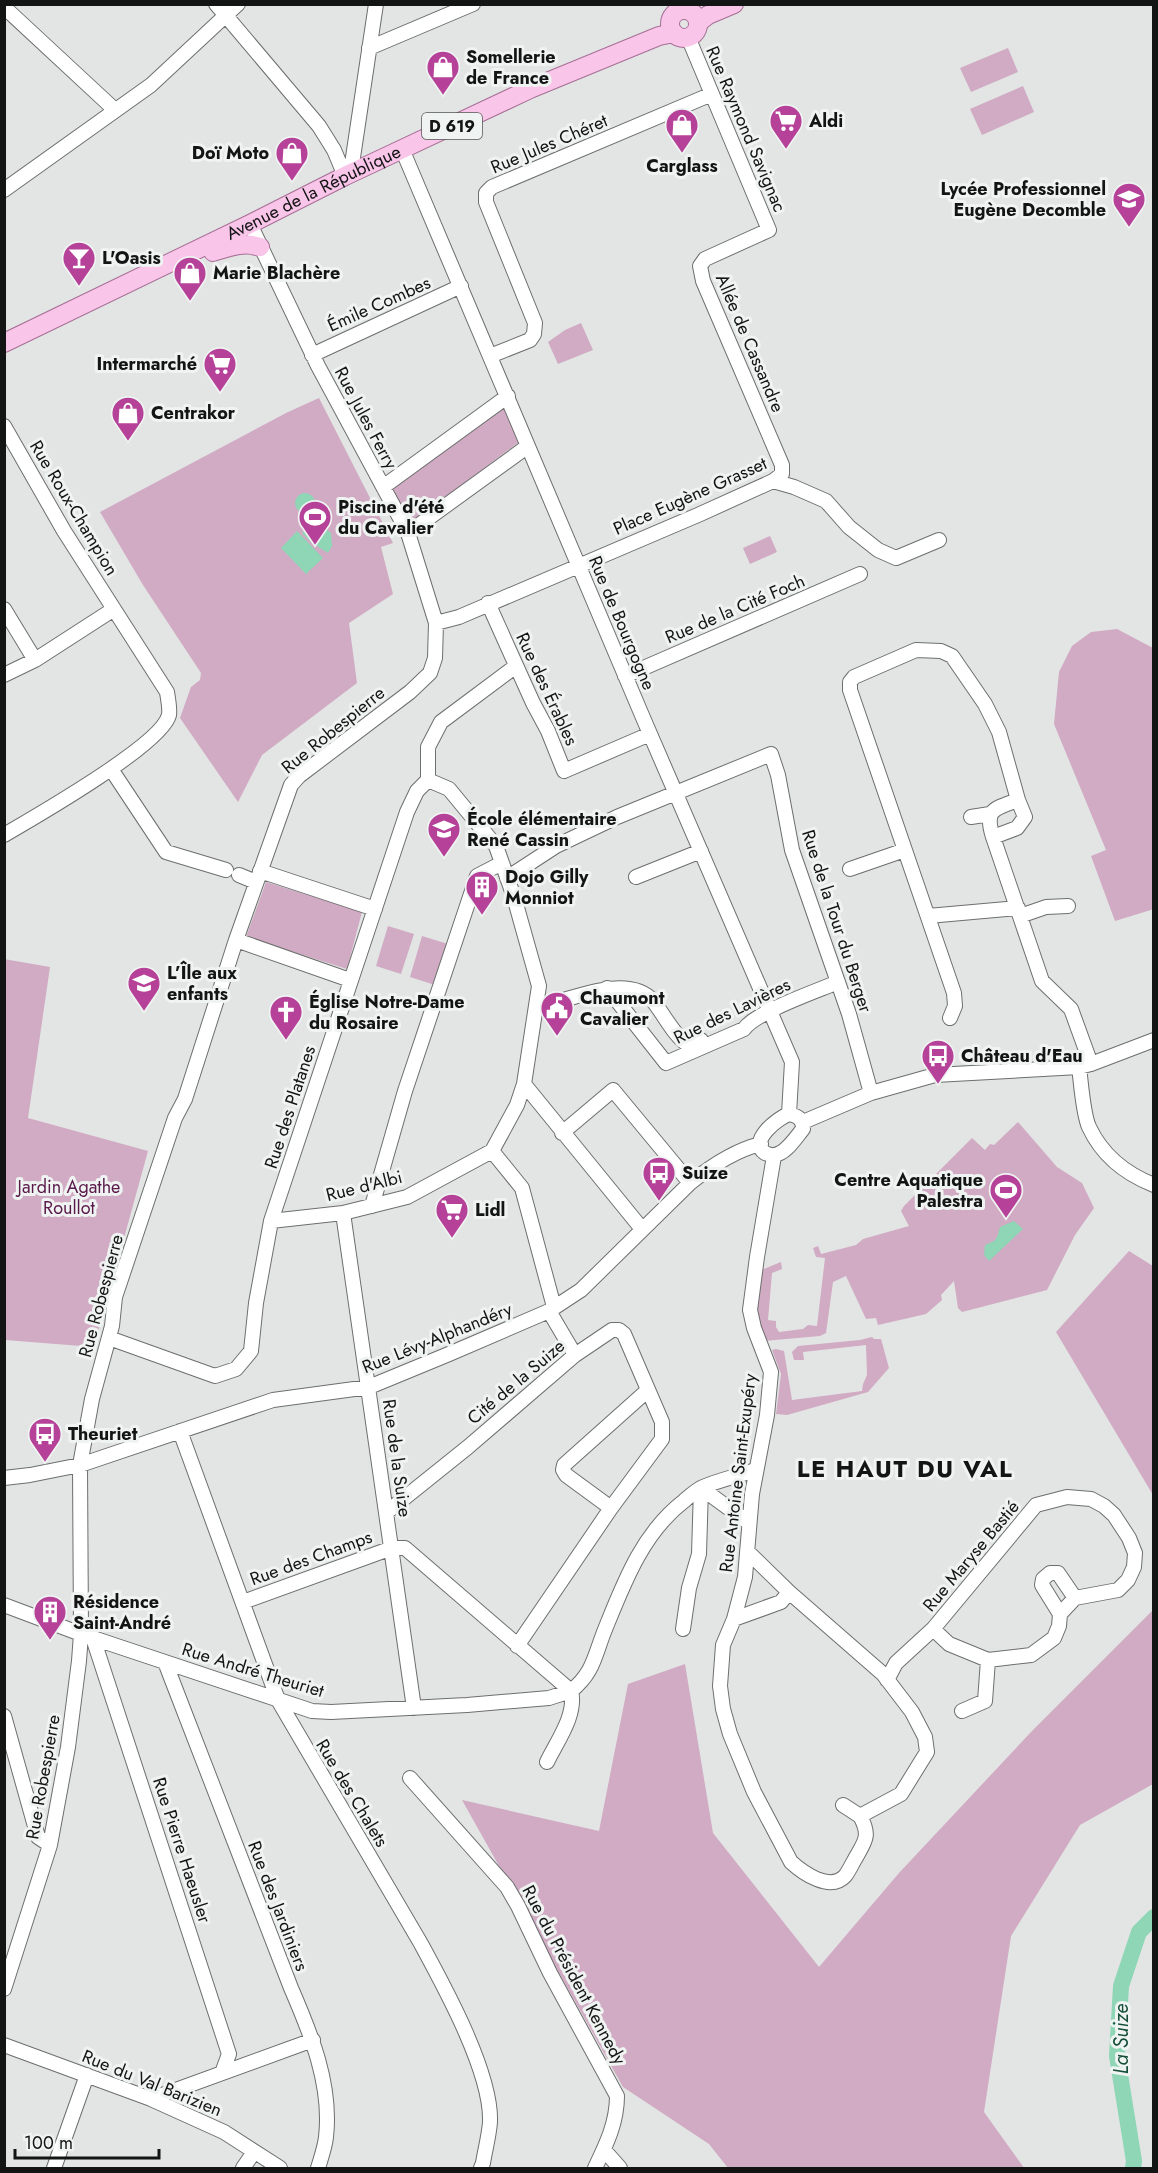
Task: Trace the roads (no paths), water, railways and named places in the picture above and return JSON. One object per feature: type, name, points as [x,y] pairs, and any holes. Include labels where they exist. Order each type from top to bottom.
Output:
[{"type":"main road","name":"Avenue de la République","points":[[4,343],[350,173],[530,89],[683,23],[734,4]]},
{"type":"main road","points":[[187,255],[212,252],[241,244],[261,247]]},
{"type":"street","points":[[216,4],[319,126],[350,173]]},
{"type":"street","points":[[4,190],[151,85],[238,4]]},
{"type":"street","points":[[350,173],[376,4]]},
{"type":"street","points":[[369,48],[473,4]]},
{"type":"street","points":[[4,7],[115,110]]},
{"type":"street","name":"Rue Raymond Savignac","points":[[683,23],[769,230]]},
{"type":"street","name":"Rue Jules Chéret","points":[[490,356],[530,340],[534,334],[535,323],[486,202],[486,193],[492,187],[712,94]]},
{"type":"street","name":"Rue de Bourgogne","points":[[402,149],[650,735],[792,1062],[789,1114]]},
{"type":"street","name":"Rue Jules Ferry","points":[[250,224],[312,355],[408,533],[436,623]]},
{"type":"street","name":"Allée de Cassandre","points":[[769,230],[705,259],[700,267],[703,281],[782,465],[778,477]]},
{"type":"street","name":"Émile Combes","points":[[312,355],[461,286]]},
{"type":"street","points":[[383,487],[508,396]]},
{"type":"street","name":"Rue Roux-Champion","points":[[4,426],[64,531],[167,692],[169,716],[154,736],[131,756],[4,836]]},
{"type":"street","points":[[408,533],[528,446]]},
{"type":"street","points":[[778,477],[826,501],[849,527],[878,550],[896,558],[939,540]]},
{"type":"street","name":"Place Eugène Grasset","points":[[579,564],[698,515],[778,477]]},
{"type":"street","points":[[436,623],[459,616],[579,564]]},
{"type":"street","name":"Rue de la Cité Foch","points":[[625,676],[860,574]]},
{"type":"street","name":"Rue des Érables","points":[[488,603],[548,731],[564,771],[650,735]]},
{"type":"street","points":[[4,609],[35,660]]},
{"type":"street","points":[[4,675],[35,660],[114,609]]},
{"type":"street","name":"Rue Robespierre","points":[[4,1989],[50,1845],[68,1747],[79,1661],[87,1636],[80,1465],[92,1399],[109,1338],[115,1297],[175,1118],[185,1099],[236,940],[291,785],[299,776],[410,692],[430,673],[436,646],[436,623]]},
{"type":"street","points":[[950,1018],[955,1006],[954,993],[850,690],[850,682],[854,677],[916,650],[941,651],[952,656],[985,705],[999,732],[1025,817],[1017,828],[993,837]]},
{"type":"street","points":[[516,666],[441,722],[428,747],[428,780],[449,789],[496,846],[538,986],[524,1084],[517,1105],[492,1151],[522,1188],[551,1309],[575,1355]]},
{"type":"street","name":"Rue de la Tour du Berger","points":[[507,878],[556,846],[617,816],[771,754],[778,775],[792,850],[849,1014],[871,1093]]},
{"type":"street","points":[[111,769],[166,852],[233,873],[258,877],[375,909]]},
{"type":"street","name":"Rue des Platanes","points":[[109,1338],[215,1376],[236,1369],[250,1351],[271,1221],[407,813],[417,791],[428,780]]},
{"type":"street","points":[[1018,800],[994,809],[990,814],[989,823],[1042,981],[1071,1009],[1085,1065],[1083,1091],[1088,1125],[1106,1154],[1136,1178],[1154,1185]]},
{"type":"street","points":[[971,817],[990,814]]},
{"type":"street","points":[[850,869],[905,850]]},
{"type":"street","points":[[636,877],[700,851]]},
{"type":"street","points":[[372,1206],[405,1091],[477,876],[502,863]]},
{"type":"street","points":[[928,916],[1019,912],[1068,906]]},
{"type":"street","points":[[236,940],[351,980]]},
{"type":"street","name":"Rue des Lavières","points":[[607,988],[666,1063],[744,1029],[748,1024],[770,1012],[838,982]]},
{"type":"street","points":[[536,1008],[607,988],[631,988],[651,998],[666,1016],[681,1041],[687,1044],[743,1022],[748,1024]]},
{"type":"street","points":[[803,1122],[871,1093],[935,1075],[1085,1065],[1154,1040]]},
{"type":"street","points":[[524,1084],[642,1229]]},
{"type":"street","points":[[562,1133],[613,1090],[690,1183]]},
{"type":"street","points":[[789,1114],[798,1117],[803,1122],[803,1129],[792,1143],[774,1156],[762,1149],[760,1140],[767,1130],[789,1114]]},
{"type":"street","name":"Rue Lévy-Alphandéry","points":[[4,1478],[80,1465],[273,1400],[369,1387],[551,1309],[581,1290],[690,1183],[708,1169],[739,1152],[761,1144]]},
{"type":"street","name":"Rue d'Albi","points":[[271,1221],[343,1213],[407,1197],[492,1151]]},
{"type":"street","name":"Rue Antoine Saint-Exupéry","points":[[774,1156],[750,1310],[754,1328],[771,1372],[766,1415],[755,1470],[745,1577],[734,1619],[723,1645],[720,1686],[730,1734],[754,1792],[791,1862],[823,1882],[838,1881],[846,1875],[867,1838],[860,1816]]},
{"type":"street","name":"Rue de la Suize","points":[[343,1213],[414,1708]]},
{"type":"street","name":"Cité de la Suize","points":[[387,1512],[468,1447],[575,1355],[612,1330],[619,1330],[624,1334],[662,1422],[662,1438],[611,1508],[517,1646]]},
{"type":"street","points":[[611,1508],[566,1475],[563,1470],[564,1466],[648,1390]]},
{"type":"street","name":"Rue des Chalets","points":[[180,1431],[278,1700],[429,1958],[475,2057],[487,2092],[490,2121],[481,2169]]},
{"type":"street","points":[[571,1691],[583,1681],[592,1668],[603,1635],[628,1577],[652,1531],[673,1509],[701,1488],[755,1470]]},
{"type":"street","points":[[701,1488],[749,1523]]},
{"type":"street","points":[[682,1629],[689,1588],[699,1554],[701,1488]]},
{"type":"street","name":"Rue Maryse Bastié","points":[[887,1680],[896,1663],[933,1629],[1036,1505],[1067,1497],[1090,1499],[1104,1506],[1114,1515],[1129,1538],[1135,1553],[1134,1567],[1128,1580],[1118,1590],[1075,1598],[1060,1614],[1059,1626],[1054,1638],[1031,1655],[988,1660],[949,1644],[933,1629]]},
{"type":"street","points":[[392,1548],[405,1548],[571,1691],[574,1702],[547,1762]]},
{"type":"street","name":"Rue des Champs","points":[[243,1602],[392,1548]]},
{"type":"street","points":[[747,1551],[789,1592],[849,1642],[887,1680],[912,1712],[925,1737],[927,1752],[902,1794],[860,1816],[843,1805]]},
{"type":"street","points":[[1060,1614],[1042,1585],[1043,1579],[1050,1573],[1058,1573],[1075,1598]]},
{"type":"street","points":[[734,1619],[781,1602],[789,1592]]},
{"type":"street","name":"Rue André Theuriet","points":[[4,1605],[87,1636],[312,1711],[414,1708],[549,1698],[571,1691]]},
{"type":"street","name":"Rue Pierre Haeusler","points":[[87,1636],[229,2054],[222,2073]]},
{"type":"street","points":[[962,1711],[985,1701],[988,1660]]},
{"type":"street","name":"Rue des Jardiniers","points":[[165,1662],[286,1978],[313,2040],[327,2097],[326,2137],[318,2169]]},
{"type":"street","points":[[4,1716],[38,1837],[50,1845]]},
{"type":"street","name":"Rue du Président Kennedy","points":[[410,1778],[507,1887],[550,1973],[617,2096],[617,2113],[595,2169]]},
{"type":"street","points":[[151,2099],[313,2040]]},
{"type":"street","name":"Rue du Val Barizien","points":[[4,2045],[151,2099],[224,2132],[280,2169]]},
{"type":"street","points":[[54,2169],[87,2075]]},
{"type":"street","points":[[603,2150],[620,2169]]},
{"type":"street","points":[[243,2169],[255,2152]]},
{"type":"waterway","name":"La Suize","points":[[1133,2168],[1134,2161],[1117,2056],[1121,1986],[1139,1932],[1154,1917]]},
{"type":"place","name":"Somellerie de France","points":[[443,96]]},
{"type":"place","name":"Aldi","points":[[786,150]]},
{"type":"place","name":"Carglass","points":[[682,154]]},
{"type":"place","name":"Doï Moto","points":[[292,182]]},
{"type":"place","name":"Lycée Professionnel Eugène Decomble","points":[[1129,228]]},
{"type":"place","name":"L'Oasis","points":[[79,287]]},
{"type":"place","name":"Marie Blachère","points":[[190,302]]},
{"type":"place","name":"Intermarché","points":[[220,393]]},
{"type":"place","name":"Centrakor","points":[[128,442]]},
{"type":"place","name":"Piscine d'été du Cavalier","points":[[315,546]]},
{"type":"place","name":"École élémentaire René Cassin","points":[[444,858]]},
{"type":"place","name":"Dojo Gilly Monniot","points":[[482,916]]},
{"type":"place","name":"L’Île aux enfants","points":[[144,1012]]},
{"type":"place","name":"Chaumont Cavalier","points":[[557,1037]]},
{"type":"place","name":"Église Notre-Dame du Rosaire","points":[[286,1041]]},
{"type":"place","name":"Château d'Eau","points":[[938,1085]]},
{"type":"place","name":"Suize","points":[[659,1202]]},
{"type":"place","name":"Centre Aquatique Palestra","points":[[1006,1219]]},
{"type":"place","name":"Lidl","points":[[452,1239]]},
{"type":"place","name":"Theuriet","points":[[45,1463]]},
{"type":"place","name":"Résidence Saint-André","points":[[50,1641]]},
{"type":"district","name":"LE HAUT DU VAL","points":[[905,1469]]},
{"type":"park label","name":"Jardin Agathe Roullot","points":[[69,1197]]}]
